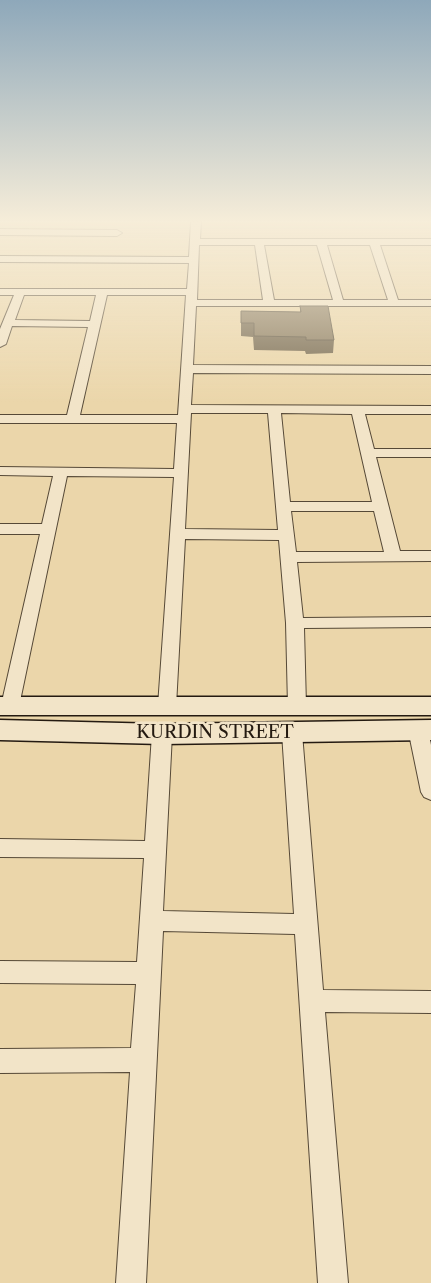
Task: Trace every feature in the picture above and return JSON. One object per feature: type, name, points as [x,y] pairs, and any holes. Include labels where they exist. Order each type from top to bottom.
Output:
[{"type":"main road","name":"KURDIN STREET","points":[[79,719],[167,706],[297,706],[427,722]]},
{"type":"main road","name":"KURDIN STREET","points":[[3,714],[79,719],[162,734],[292,733],[427,722]]},
{"type":"street","points":[[167,706],[192,282]]},
{"type":"street","points":[[266,282],[269,303]]},
{"type":"street","points":[[333,282],[339,303]]},
{"type":"street","points":[[387,282],[394,303]]},
{"type":"street","points":[[0,292],[102,292],[269,303],[431,303]]},
{"type":"street","points":[[0,344],[20,292]]},
{"type":"street","points":[[74,419],[102,292]]},
{"type":"street","points":[[8,324],[95,324]]},
{"type":"street","points":[[187,369],[430,371]]},
{"type":"street","points":[[0,419],[74,419],[274,410],[431,410]]},
{"type":"street","points":[[274,410],[295,623],[297,706]]},
{"type":"street","points":[[358,410],[393,557]]},
{"type":"street","points":[[368,453],[431,453]]},
{"type":"street","points":[[0,472],[181,473]]},
{"type":"street","points":[[3,714],[61,472]]},
{"type":"street","points":[[284,506],[381,506]]},
{"type":"street","points":[[0,529],[48,530]]},
{"type":"street","points":[[177,534],[287,535]]},
{"type":"street","points":[[289,557],[431,556]]},
{"type":"street","points":[[295,623],[431,622]]},
{"type":"street","points":[[427,722],[431,792]]},
{"type":"street","points":[[292,733],[333,1283]]},
{"type":"street","points":[[132,1283],[162,734]]},
{"type":"street","points":[[0,848],[155,850]]},
{"type":"street","points":[[152,921],[306,924]]},
{"type":"street","points":[[0,972],[148,973]]},
{"type":"street","points":[[312,1001],[431,1002]]},
{"type":"street","points":[[0,1061],[144,1060]]},
{"type":"building","points":[[300,306],[328,306],[334,340],[306,340],[306,337],[254,336],[254,323],[241,323],[241,311],[301,312]]}]
